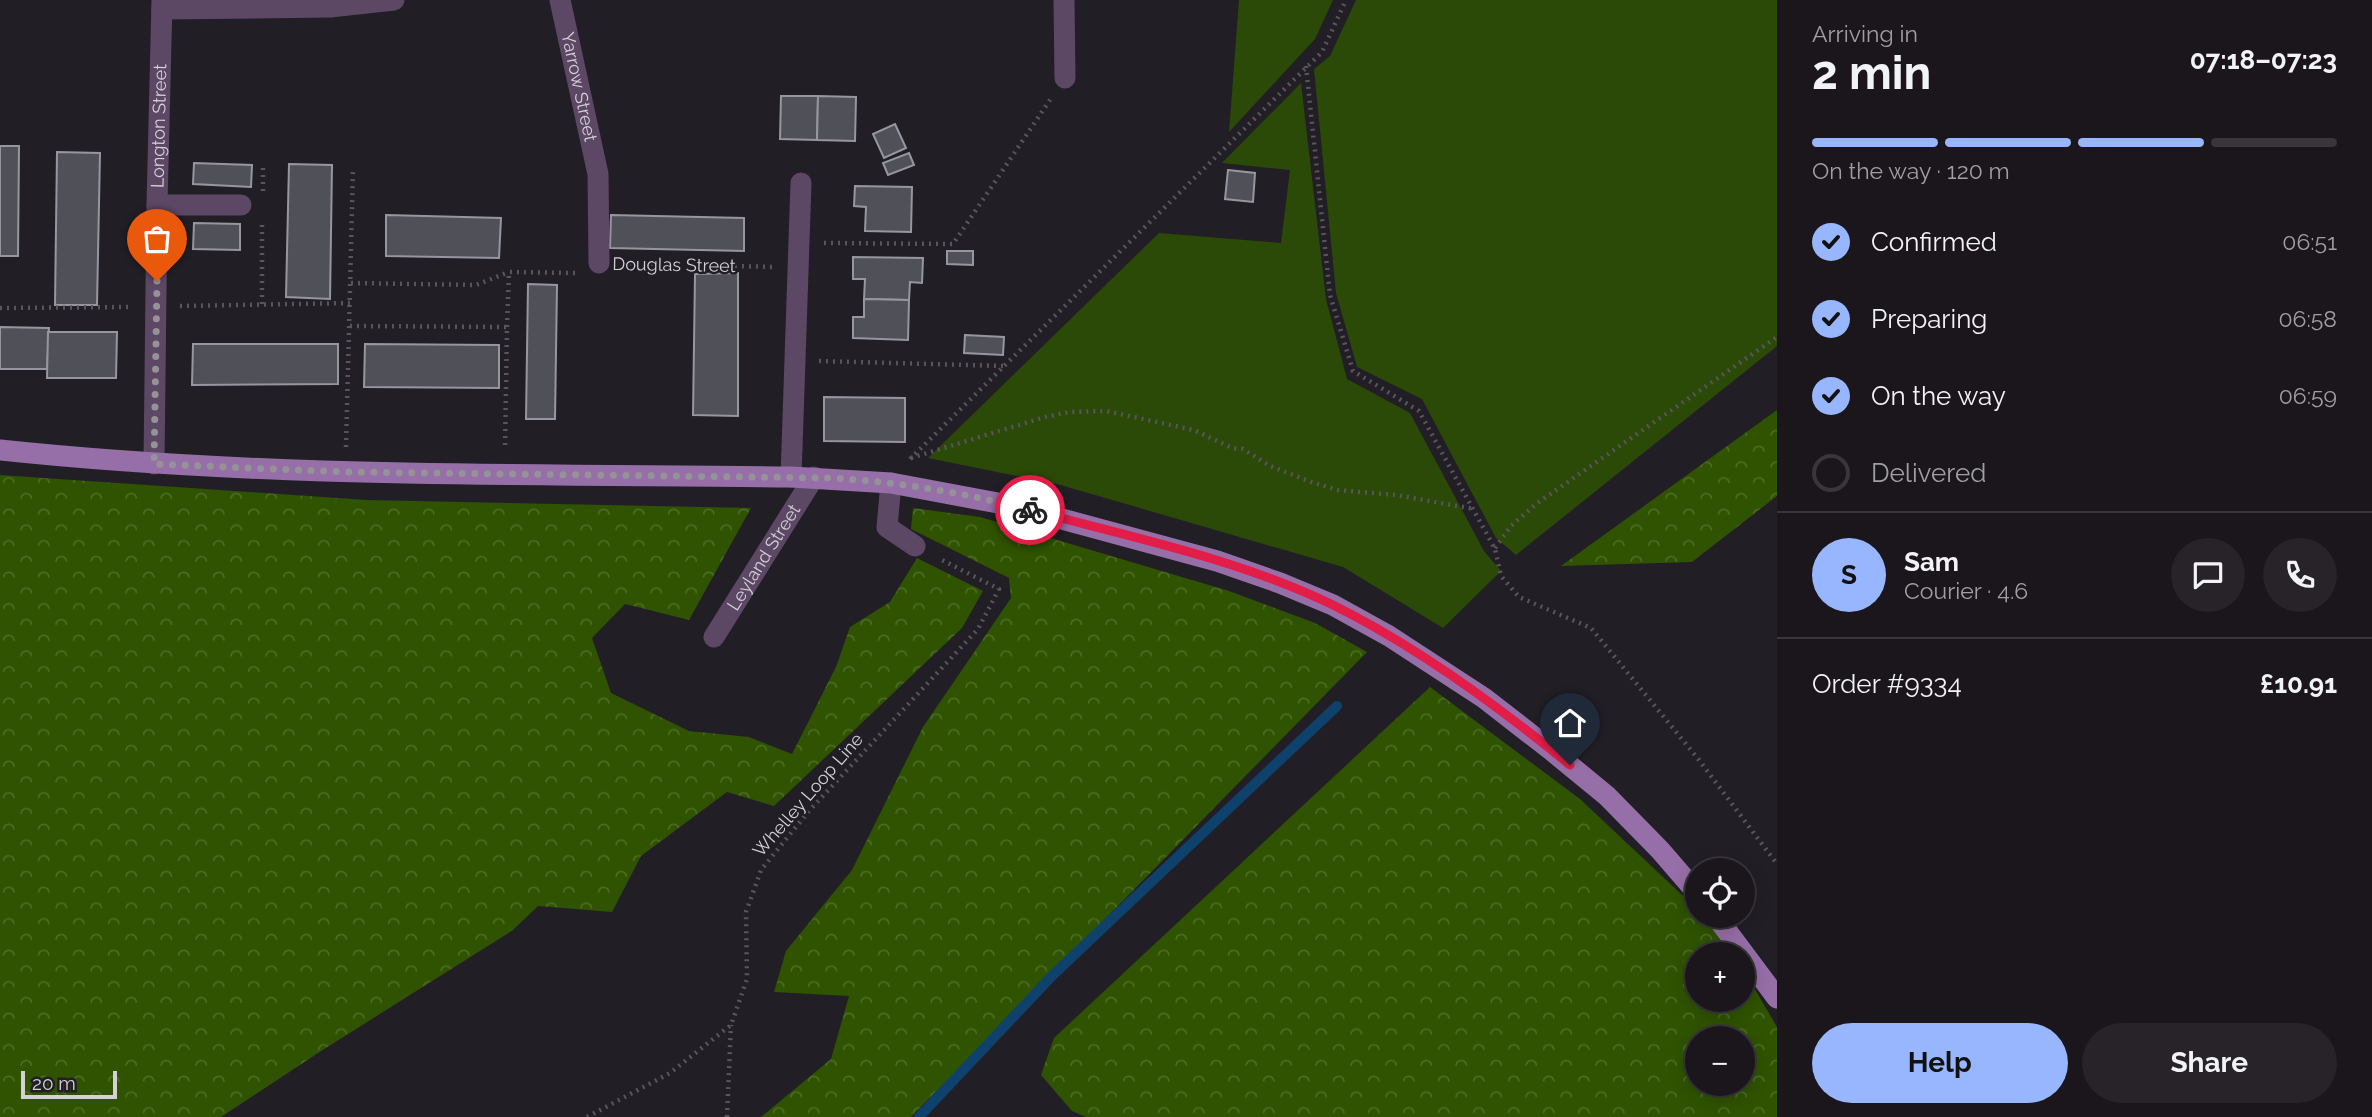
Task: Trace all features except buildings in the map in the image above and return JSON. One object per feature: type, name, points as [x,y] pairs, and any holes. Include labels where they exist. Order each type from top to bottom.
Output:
[{"type":"main road","points":[[0,450],[154,464],[346,472],[814,477],[891,483],[1014,506],[1217,561],[1333,605],[1389,636],[1484,698],[1551,750],[1607,796],[1660,849],[1685,879]]},
{"type":"main road","points":[[1725,928],[1777,998]]},
{"type":"street","points":[[162,4],[330,7],[394,0]]},
{"type":"street","name":"Yarrow Street","points":[[560,0],[598,174]]},
{"type":"street","points":[[1064,0],[1065,78]]},
{"type":"street","name":"Longton Street","points":[[154,464],[162,4]]},
{"type":"street","name":"Douglas Street","points":[[598,174],[599,263]]},
{"type":"street","points":[[791,477],[801,183]]},
{"type":"street","points":[[157,205],[241,205]]},
{"type":"street","name":"Leyland Street","points":[[714,637],[814,477]]},
{"type":"street","points":[[891,483],[887,527],[915,546]]},
{"type":"path","points":[[891,483],[910,458],[1322,52],[1346,0]]},
{"type":"path","points":[[1306,66],[1330,295],[1353,371],[1419,411],[1495,548],[1501,576],[1519,597],[1591,628],[1699,760],[1777,864]]},
{"type":"path","points":[[798,243],[953,244],[1065,78]]},
{"type":"path","points":[[263,165],[263,193]]},
{"type":"path","points":[[346,472],[354,169]]},
{"type":"path","points":[[262,220],[262,304]]},
{"type":"path","points":[[351,282],[476,285],[509,272],[598,274],[599,263]]},
{"type":"path","name":"Douglas Street","points":[[599,263],[797,268]]},
{"type":"path","points":[[504,474],[509,272]]},
{"type":"path","points":[[0,308],[351,303]]},
{"type":"path","points":[[350,326],[507,327]]},
{"type":"path","points":[[1495,548],[1511,526],[1536,504],[1777,337]]},
{"type":"path","points":[[794,360],[1004,366]]},
{"type":"path","points":[[910,458],[1045,417],[1079,411],[1107,411],[1194,430],[1232,448],[1243,449],[1270,466],[1338,490],[1396,495],[1474,509]]},
{"type":"path","name":"Whelley Loop Line","points":[[731,1025],[747,979],[746,912],[761,870],[808,812],[978,629],[999,589],[915,546]]},
{"type":"path","points":[[587,1117],[670,1073],[731,1025]]},
{"type":"path","points":[[727,1117],[731,1025]]},
{"type":"green space","points":[[1239,0],[1333,0],[1315,39],[1229,132]]},
{"type":"green space","points":[[1356,0],[1777,0],[1777,346],[1516,555],[1496,538],[1422,399],[1357,367],[1336,293],[1314,69],[1330,56]]},
{"type":"green space","points":[[1301,83],[1326,299],[1347,379],[1410,413],[1484,551],[1501,571],[1443,628],[1343,567],[1057,484],[928,458],[1159,233],[1281,243],[1290,170],[1222,163]]},
{"type":"green space","points":[[1777,410],[1777,496],[1692,562],[1561,566]]},
{"type":"green space","points":[[0,475],[366,500],[751,508],[689,620],[625,604],[592,638],[611,693],[689,731],[749,737],[792,754],[836,667],[850,627],[890,602],[917,558],[983,591],[962,628],[774,806],[727,792],[641,856],[612,912],[538,906],[513,930],[221,1117],[0,1117]]},
{"type":"green space","points":[[913,508],[980,517],[1229,591],[1315,623],[1367,652],[911,1117],[761,1117],[831,1059],[849,996],[774,992],[786,951],[852,870],[923,727],[1011,598],[1009,578],[911,529]]},
{"type":"green space","points":[[1430,687],[1580,799],[1685,898],[1685,928],[1719,929],[1727,942],[1685,942],[1685,1012],[1755,1012],[1755,989],[1777,1027],[1777,1117],[1086,1117],[1072,1111],[1041,1075],[1054,1038]]},
{"type":"waterway","points":[[919,1117],[1053,975],[1337,706]]},
{"type":"way so far","points":[[157,281],[154,464],[346,472],[832,478],[891,483],[1030,510]]},
{"type":"route","points":[[1030,510],[1217,561],[1333,605],[1389,636],[1484,698],[1570,765]]}]
